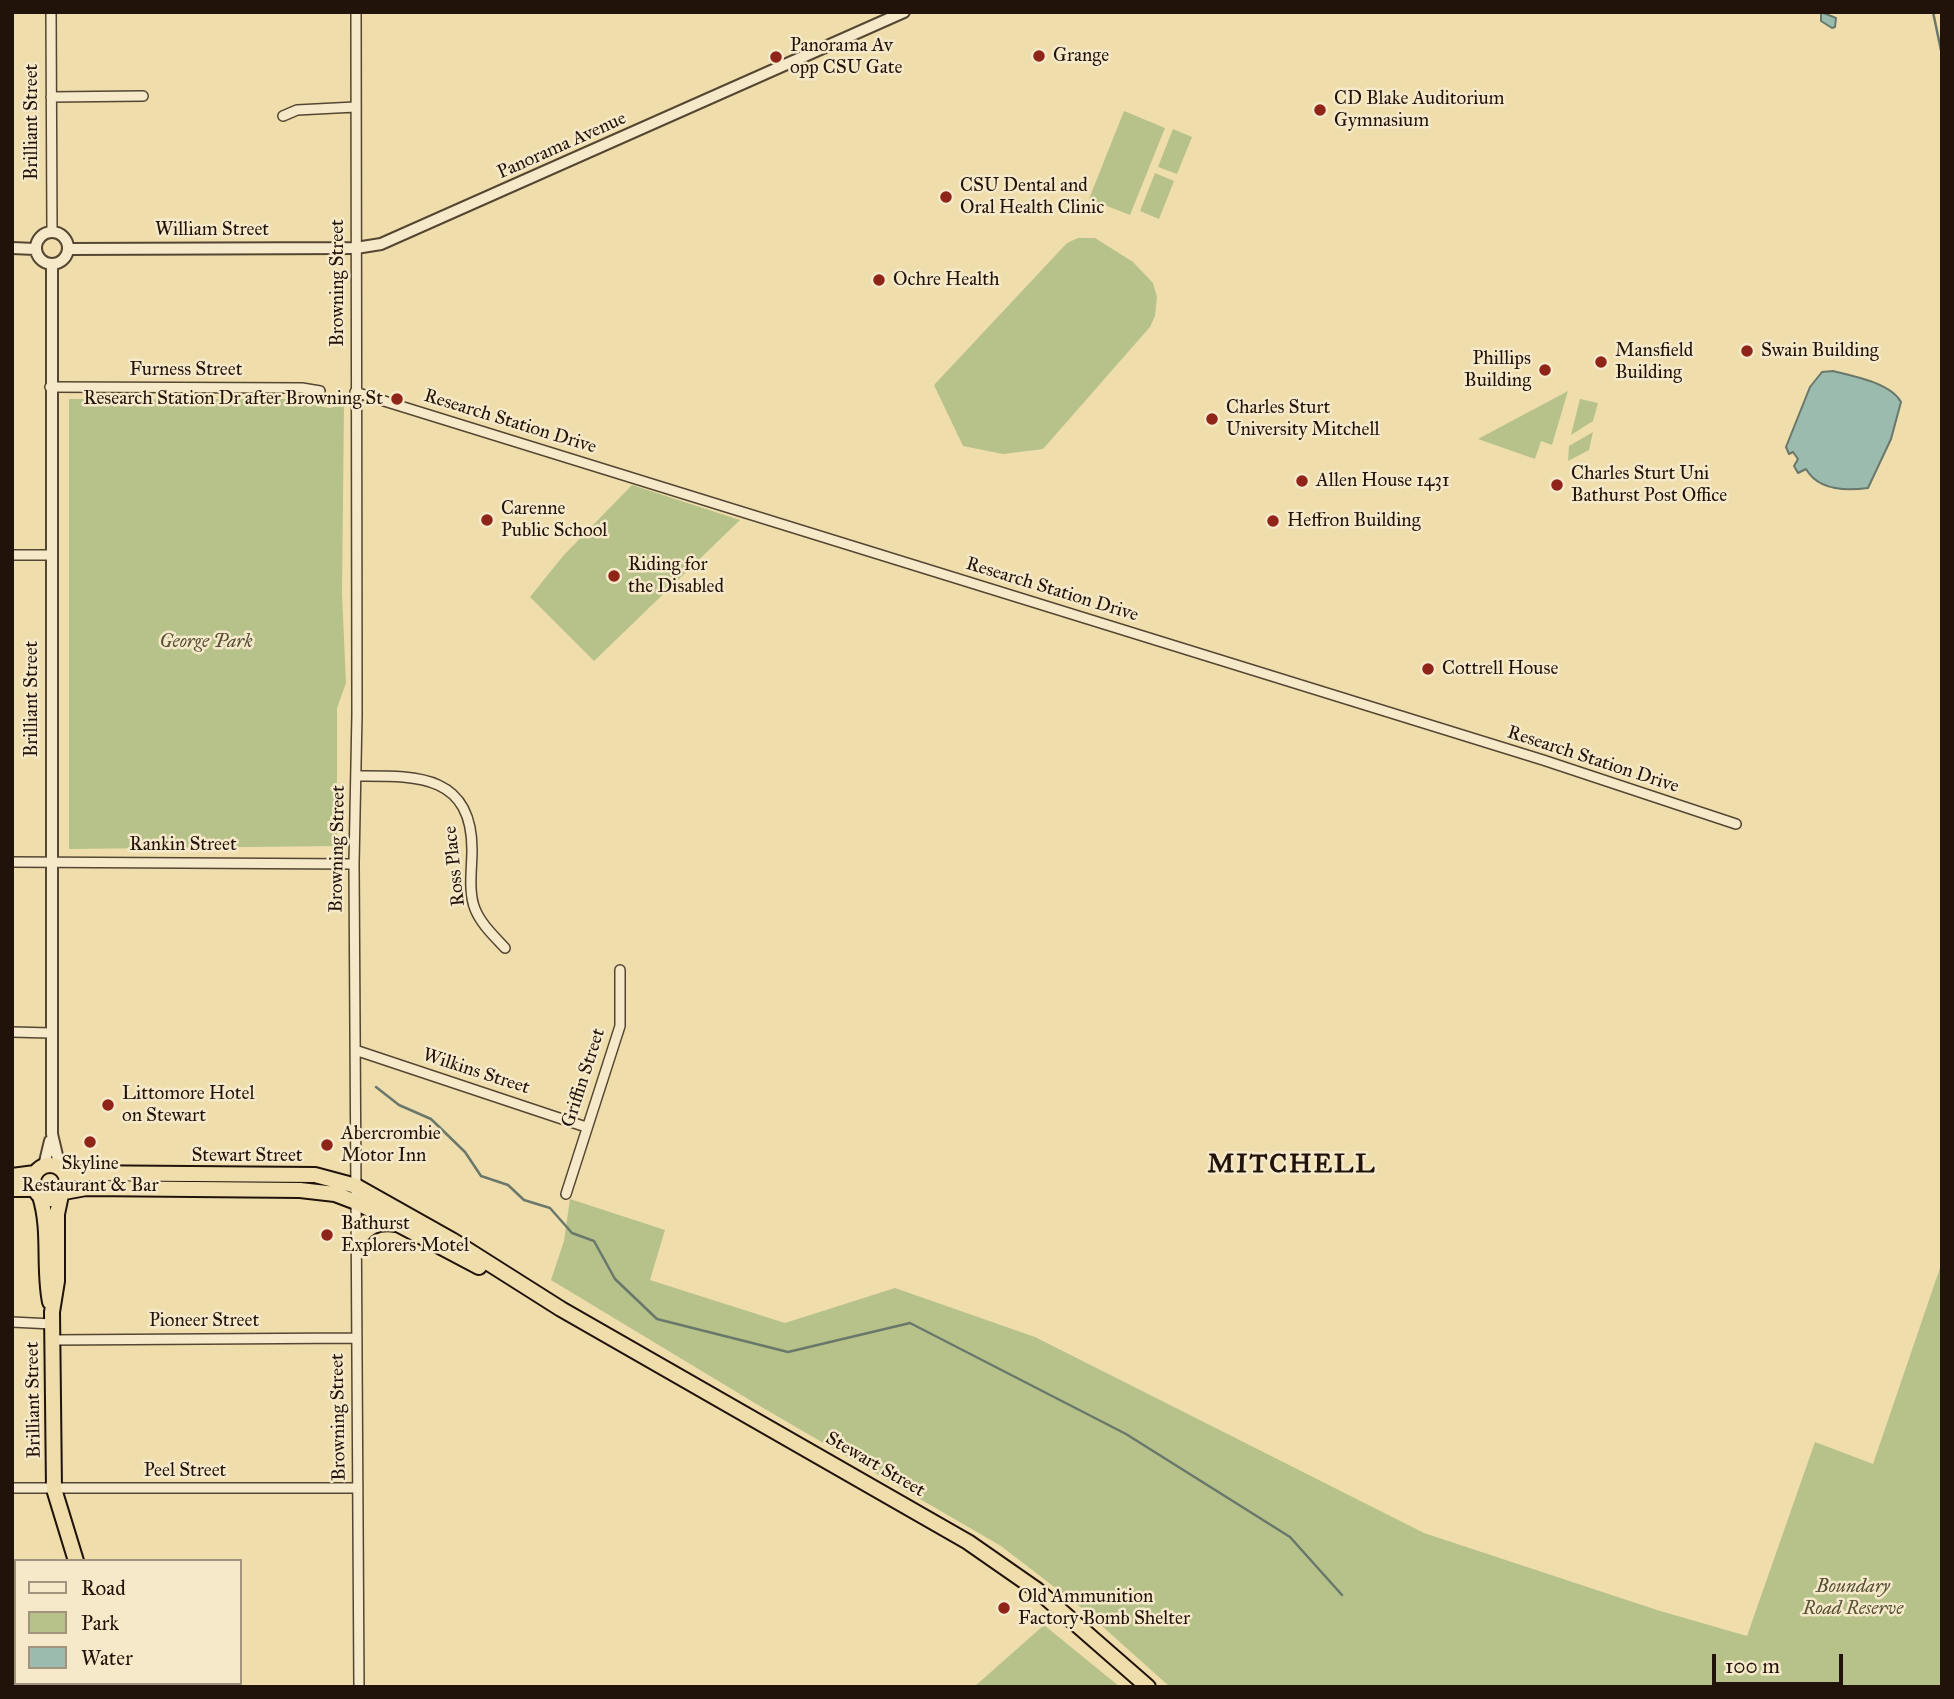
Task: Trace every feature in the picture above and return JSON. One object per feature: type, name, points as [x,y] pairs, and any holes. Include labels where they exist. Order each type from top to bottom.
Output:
[{"type":"highway","points":[[37,1193],[39,1169]]},
{"type":"highway","points":[[12,1176],[39,1169],[63,1170],[68,1182],[62,1194],[51,1199],[37,1193],[12,1189]]},
{"type":"highway","name":"Stewart Street","points":[[63,1170],[87,1176],[315,1175],[356,1186],[452,1240],[561,1309]]},
{"type":"highway","name":"Stewart Street","points":[[62,1194],[86,1188],[300,1190],[335,1194],[356,1202],[561,1309],[968,1542],[1037,1590],[1148,1687]]},
{"type":"highway","name":"Brilliant Street","points":[[37,1193],[46,1223],[46,1281],[54,1340],[54,1489],[75,1559]]},
{"type":"highway","name":"Brilliant Street","points":[[52,1318],[57,1281],[57,1214],[62,1194]]},
{"type":"highway","points":[[356,1246],[363,1233],[376,1224],[407,1228]]},
{"type":"street","name":"Brilliant Street","points":[[51,12],[52,232]]},
{"type":"street","name":"Browning Street","points":[[356,12],[354,864],[359,1687]]},
{"type":"street","name":"Panorama Avenue","points":[[356,248],[391,241],[780,70],[904,12]]},
{"type":"street","points":[[51,97],[143,96]]},
{"type":"street","points":[[283,116],[297,110],[355,107]]},
{"type":"street","points":[[52,232],[63,237],[68,249],[63,260],[52,264],[40,260],[35,249],[40,237],[52,232]]},
{"type":"street","points":[[12,248],[35,249]]},
{"type":"street","name":"William Street","points":[[68,249],[356,248]]},
{"type":"street","name":"Brilliant Street","points":[[52,264],[52,1134],[63,1170]]},
{"type":"street","name":"Furness Street","points":[[50,387],[302,388],[320,391]]},
{"type":"street","name":"Research Station Drive","points":[[355,393],[1543,760],[1736,824]]},
{"type":"street","points":[[12,555],[51,555]]},
{"type":"street","name":"Ross Place","points":[[356,776],[428,780],[452,793],[461,803],[471,824],[474,908],[505,948]]},
{"type":"street","name":"Rankin Street","points":[[12,862],[354,864]]},
{"type":"street","name":"Griffin Street","points":[[566,1194],[620,1026],[620,970]]},
{"type":"street","points":[[12,1032],[51,1033]]},
{"type":"street","name":"Wilkins Street","points":[[355,1050],[586,1127]]},
{"type":"street","name":"Brilliant Street","points":[[39,1169],[52,1134]]},
{"type":"street","points":[[12,1322],[52,1318]]},
{"type":"street","name":"Pioneer Street","points":[[54,1340],[355,1338]]},
{"type":"street","name":"Peel Street","points":[[12,1488],[358,1488]]},
{"type":"green space","points":[[1124,111],[1165,128],[1130,215],[1089,199]]},
{"type":"green space","points":[[1173,129],[1192,137],[1177,174],[1158,167]]},
{"type":"green space","points":[[1155,173],[1174,181],[1159,219],[1140,211]]},
{"type":"green space","points":[[1078,238],[1095,238],[1133,262],[1153,283],[1157,297],[1155,316],[1150,327],[1043,449],[1003,454],[963,446],[934,385],[1067,243]]},
{"type":"green space","points":[[1568,391],[1552,445],[1541,441],[1535,459],[1478,439]]},
{"type":"green space","name":"George Park","points":[[69,399],[287,399],[329,408],[344,405],[342,593],[346,683],[337,708],[337,846],[69,849]]},
{"type":"green space","points":[[1580,399],[1598,403],[1593,421],[1571,435]]},
{"type":"green space","points":[[1593,432],[1589,450],[1568,461],[1569,446]]},
{"type":"green space","name":"Riding for the Disabled","points":[[632,485],[740,520],[594,661],[530,597],[563,556]]},
{"type":"green space","name":"Boundary Road Reserve","points":[[570,1199],[665,1230],[650,1280],[785,1323],[895,1288],[1035,1337],[1424,1533],[1657,1610],[1747,1636],[1815,1442],[1873,1464],[1942,1262],[1942,1687],[1170,1687],[1083,1609],[1001,1546],[758,1405],[551,1280],[564,1241]]},
{"type":"green space","points":[[1044,1625],[1120,1687],[974,1687]]},
{"type":"water","points":[[1821,12],[1836,18],[1835,27],[1832,28],[1821,21]]},
{"type":"water","points":[[1833,371],[1880,385],[1896,395],[1901,402],[1891,439],[1868,488],[1833,488],[1818,481],[1806,469],[1798,473],[1794,466],[1798,459],[1793,452],[1789,454],[1786,447],[1810,387],[1822,372]]},
{"type":"waterway","points":[[1933,12],[1942,55]]},
{"type":"waterway","points":[[376,1087],[399,1105],[431,1119],[465,1152],[481,1176],[508,1185],[524,1200],[550,1208],[572,1233],[594,1241],[615,1279],[657,1319],[788,1352],[910,1323],[1126,1434],[1290,1537],[1342,1595]]},
{"type":"place","name":"Grange","points":[[1039,56]]},
{"type":"place","name":"Panorama Av opp CSU Gate","points":[[776,57]]},
{"type":"place","name":"CD Blake Auditorium Gymnasium","points":[[1320,110]]},
{"type":"place","name":"CSU Dental and Oral Health Clinic","points":[[946,197]]},
{"type":"place","name":"Ochre Health","points":[[879,280]]},
{"type":"place","name":"Swain Building","points":[[1747,351]]},
{"type":"place","name":"Mansfield Building","points":[[1601,362]]},
{"type":"place","name":"Phillips Building","points":[[1545,370]]},
{"type":"place","name":"Research Station Dr after Browning St","points":[[397,399]]},
{"type":"place","name":"Charles Sturt University Mitchell","points":[[1212,419]]},
{"type":"place","name":"Allen House 1431","points":[[1302,481]]},
{"type":"place","name":"Charles Sturt Uni Bathurst Post Office","points":[[1557,485]]},
{"type":"place","name":"Carenne Public School","points":[[487,520]]},
{"type":"place","name":"Heffron Building","points":[[1273,521]]},
{"type":"place","name":"Riding for the Disabled","points":[[614,576]]},
{"type":"place","name":"Cottrell House","points":[[1428,669]]},
{"type":"place","name":"Littomore Hotel on Stewart","points":[[108,1105]]},
{"type":"place","name":"Skyline Restaurant & Bar","points":[[90,1142]]},
{"type":"place","name":"Abercrombie Motor Inn","points":[[327,1145]]},
{"type":"place","name":"Bathurst Explorers Motel","points":[[327,1235]]},
{"type":"place","name":"Old Ammunition Factory Bomb Shelter","points":[[1004,1608]]},
{"type":"district","name":"MITCHELL","points":[[1292,1166]]}]
